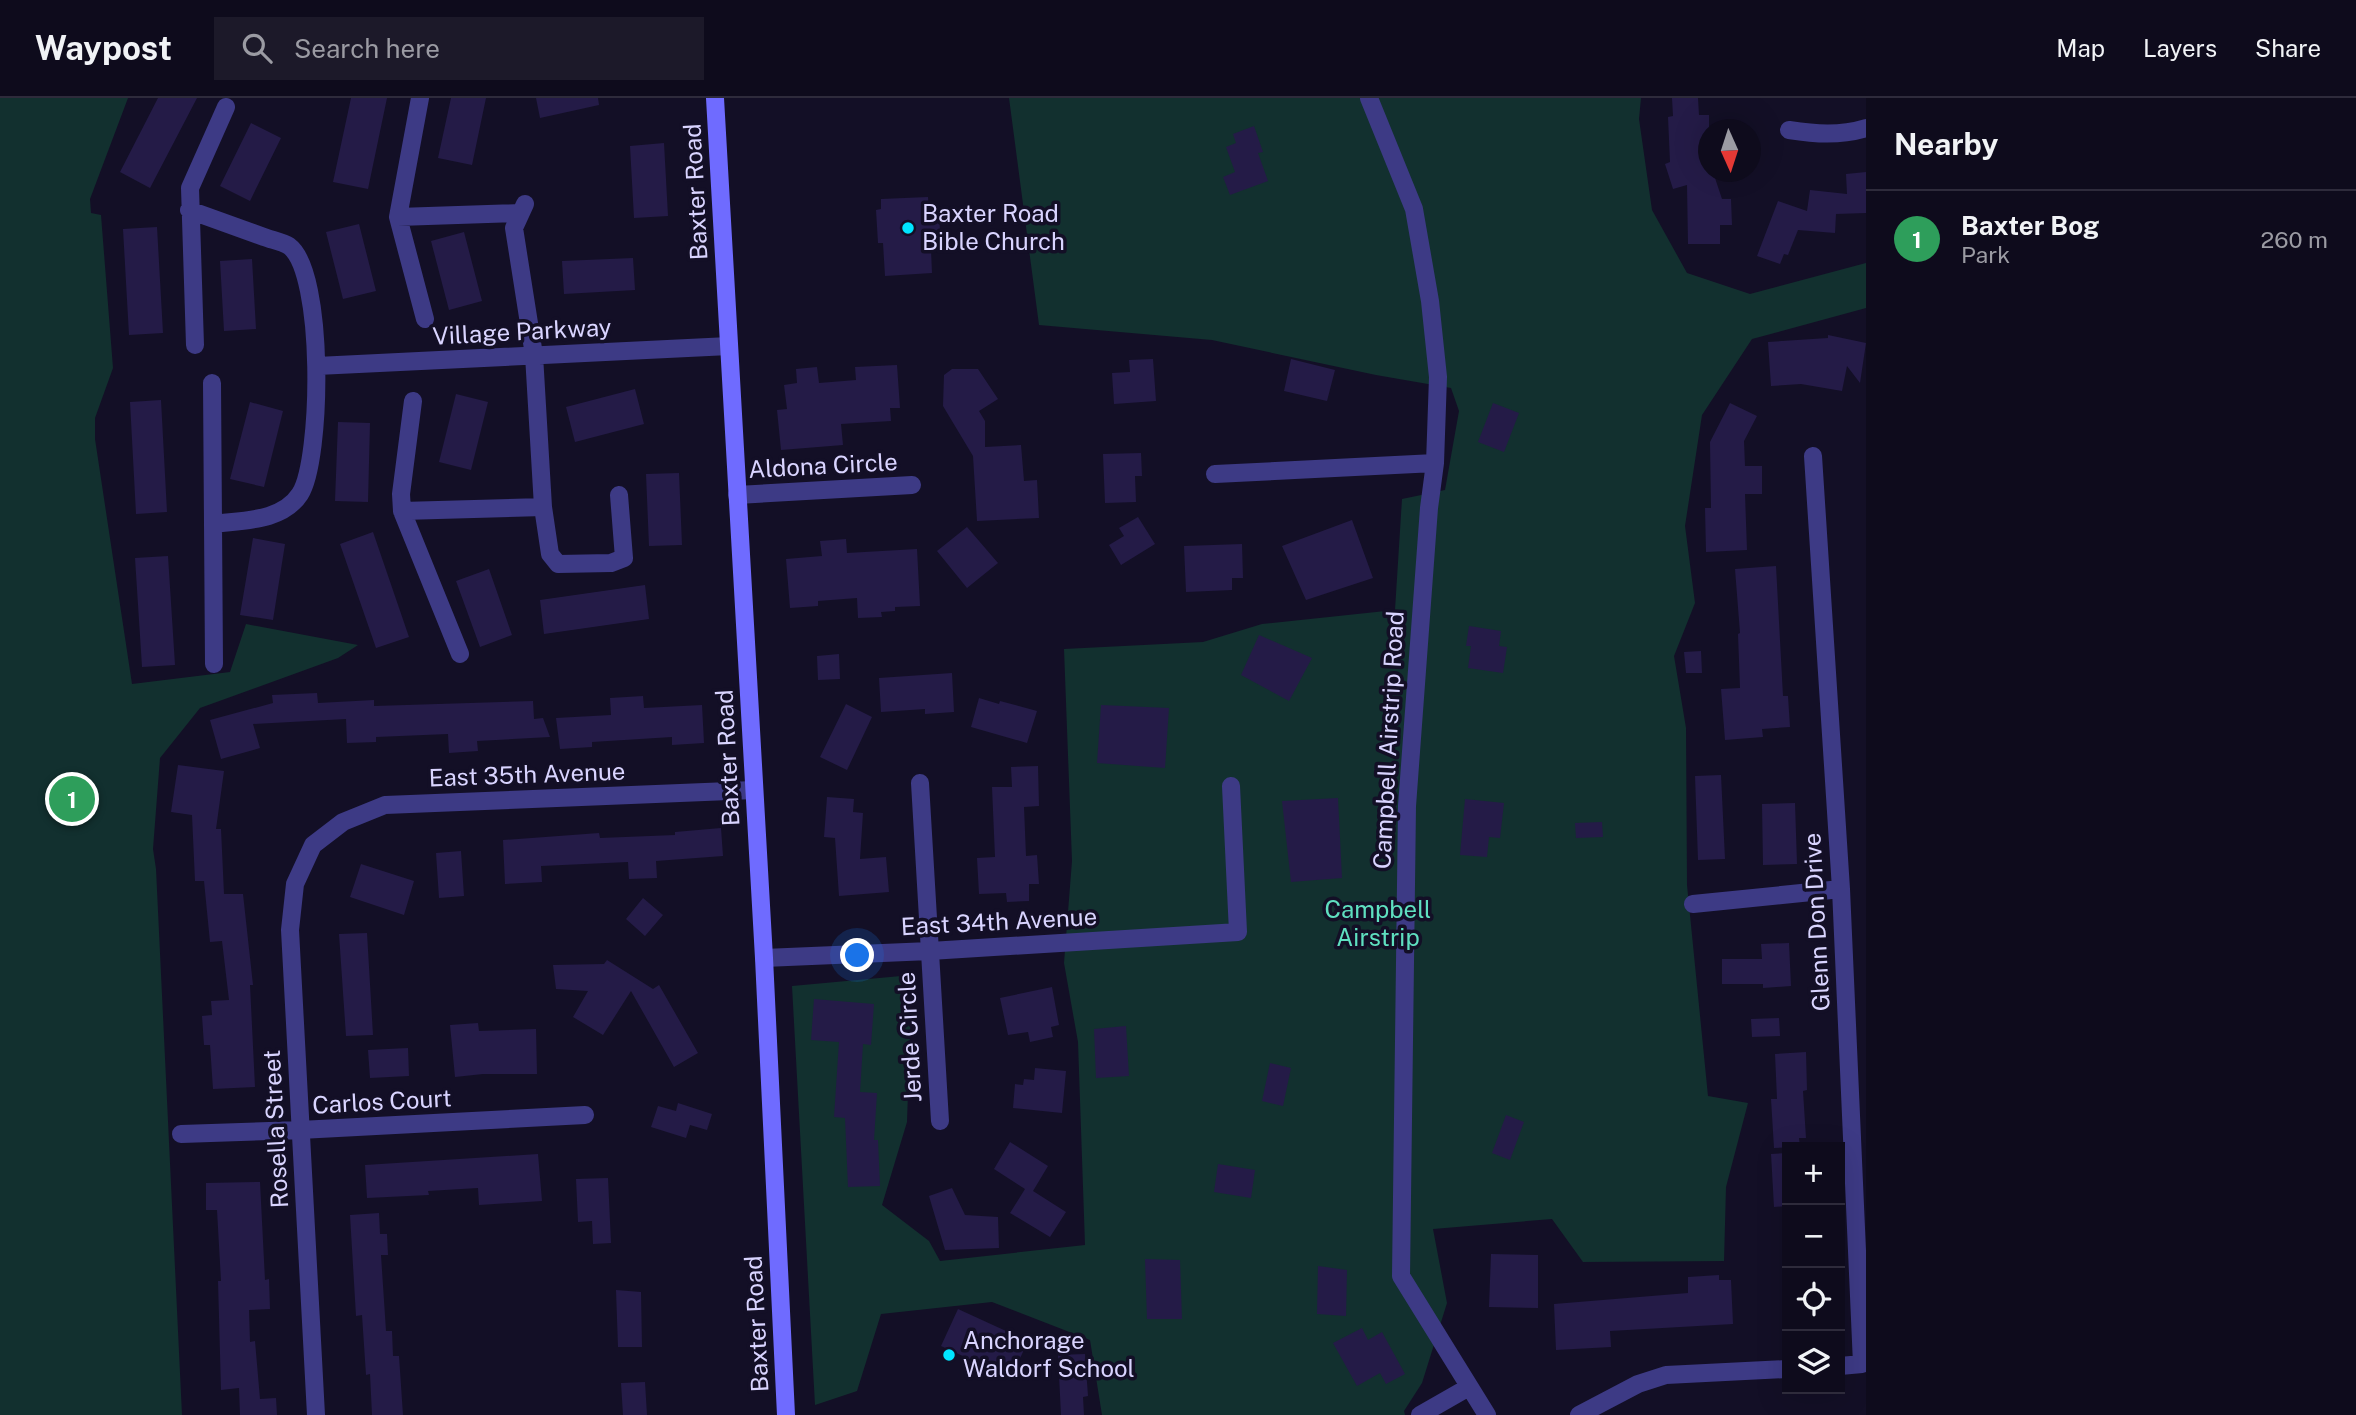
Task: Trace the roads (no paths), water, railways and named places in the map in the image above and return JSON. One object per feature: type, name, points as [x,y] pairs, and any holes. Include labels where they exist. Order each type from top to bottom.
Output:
[{"type":"street","points":[[420,98],[398,217],[425,319]]},
{"type":"street","name":"Baxter Road","points":[[715,98],[764,958],[786,1415]]},
{"type":"street","name":"Campbell Airstrip Road","points":[[1369,98],[1414,209],[1430,301],[1438,377],[1435,463],[1429,508],[1407,806],[1401,1276],[1487,1415]]},
{"type":"street","points":[[195,345],[190,188],[226,107]]},
{"type":"street","points":[[1789,130],[1814,134],[1850,133],[1866,128]]},
{"type":"street","points":[[189,209],[290,247],[303,268],[313,301],[317,366],[310,462],[300,494],[281,513],[212,524]]},
{"type":"street","points":[[398,217],[523,209],[514,228],[534,355],[543,507],[550,554],[558,564],[611,563],[624,558],[619,495]]},
{"type":"street","name":"Village Parkway","points":[[317,366],[729,346]]},
{"type":"street","points":[[212,383],[214,664]]},
{"type":"street","points":[[412,401],[401,494],[402,511],[460,654]]},
{"type":"street","name":"Glenn Don Drive","points":[[1813,456],[1841,889],[1862,1364],[1845,1366]]},
{"type":"street","points":[[1215,474],[1435,463]]},
{"type":"street","name":"Aldona Circle","points":[[737,495],[912,485]]},
{"type":"street","points":[[402,511],[543,507]]},
{"type":"street","name":"Jerde Circle","points":[[920,783],[940,1121]]},
{"type":"street","name":"East 34th Avenue","points":[[764,958],[930,951],[1238,932],[1231,786]]},
{"type":"street","name":"East 35th Avenue","points":[[313,845],[343,822],[385,805],[754,790]]},
{"type":"street","name":"Rosella Street","points":[[313,845],[295,884],[290,930],[316,1415]]},
{"type":"street","points":[[1693,904],[1841,889]]},
{"type":"street","name":"Carlos Court","points":[[181,1134],[585,1115]]},
{"type":"street","points":[[1579,1415],[1638,1384],[1666,1376],[1782,1369]]},
{"type":"street","points":[[1420,1415],[1469,1387]]},
{"type":"place","name":"Baxter Road Bible Church","points":[[908,228]]},
{"type":"place","name":"Baxter Bog","points":[[72,799]]},
{"type":"place","name":"Anchorage Waldorf School","points":[[949,1355]]},
{"type":"park label","name":"Campbell Airstrip","points":[[1378,924]]}]
